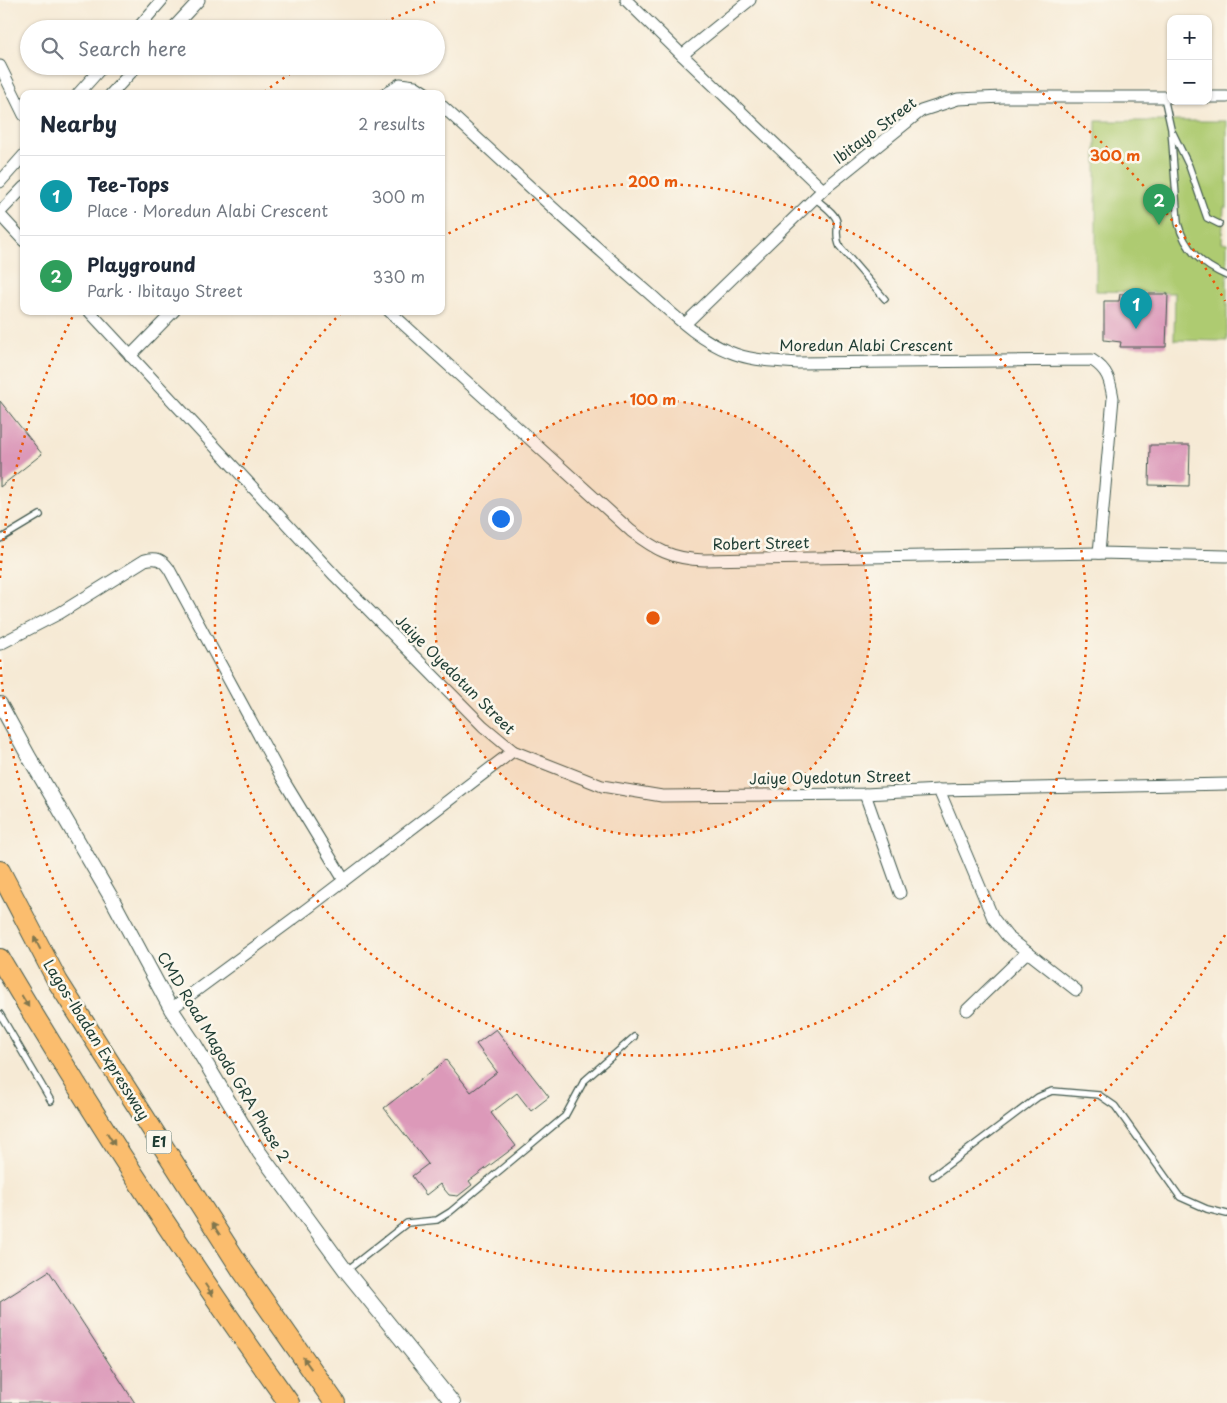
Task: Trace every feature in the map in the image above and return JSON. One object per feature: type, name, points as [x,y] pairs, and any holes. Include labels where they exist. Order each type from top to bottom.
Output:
[{"type":"highway","name":"Lagos-Ibadan Expressway","points":[[0,871],[63,990],[242,1270],[336,1403]]},
{"type":"highway","points":[[0,959],[49,1042],[144,1192],[225,1313],[289,1403]]},
{"type":"street","points":[[145,20],[162,0]]},
{"type":"street","points":[[180,20],[199,0]]},
{"type":"street","points":[[626,0],[819,194]]},
{"type":"street","points":[[682,55],[750,0]]},
{"type":"street","points":[[0,66],[20,107]]},
{"type":"street","points":[[82,90],[95,75]]},
{"type":"street","points":[[115,90],[129,75]]},
{"type":"street","points":[[391,90],[400,84],[415,86],[421,90]]},
{"type":"street","name":"Ibitayo Street","points":[[685,324],[819,194],[921,111],[958,99],[1003,96],[1167,97]]},
{"type":"street","points":[[1212,97],[1227,97]]},
{"type":"street","name":"Moredun Alabi Crescent","points":[[445,109],[607,257],[685,324],[709,342],[731,353],[759,360],[797,363],[1092,360],[1102,366],[1110,381],[1114,398],[1098,553]]},
{"type":"street","points":[[0,182],[20,160]]},
{"type":"street","points":[[20,191],[0,213],[20,236]]},
{"type":"street","name":"Jaiye Oyedotun Street","points":[[93,315],[335,576],[483,726],[512,750],[602,786],[662,796],[865,794],[939,790],[1227,784]]},
{"type":"street","points":[[130,356],[170,315]]},
{"type":"street","name":"Robert Street","points":[[393,315],[631,531],[648,544],[674,557],[704,560],[1098,553],[1227,556]]},
{"type":"street","points":[[0,644],[60,613],[146,560],[159,559],[169,569],[282,778],[344,880]]},
{"type":"street","name":"CMD Road Magodo GRA Phase 2","points":[[0,704],[28,757],[112,900],[171,1009],[195,1045],[259,1152],[346,1271],[454,1403]]},
{"type":"street","points":[[171,1009],[344,880],[512,750]]},
{"type":"street","points":[[939,790],[993,918],[1007,936],[1076,990]]},
{"type":"street","points":[[865,794],[900,893]]},
{"type":"street","points":[[967,1010],[1027,952]]},
{"type":"lane","points":[[1168,105],[1178,223],[1182,237],[1196,256],[1227,276]]},
{"type":"lane","points":[[1171,129],[1189,166],[1207,218],[1219,224]]},
{"type":"lane","points":[[819,194],[835,216],[837,222],[836,239],[840,247],[885,299]]},
{"type":"lane","points":[[0,539],[40,515]]},
{"type":"lane","points":[[0,1014],[52,1101]]},
{"type":"lane","points":[[346,1271],[407,1223],[437,1220],[450,1212],[565,1116],[584,1080],[634,1037]]},
{"type":"lane","points":[[933,1176],[1038,1097],[1052,1091],[1099,1095],[1115,1106],[1180,1197],[1207,1209],[1227,1214]]},
{"type":"green space","points":[[1096,121],[1227,121],[1227,207],[1224,207],[1222,242],[1227,243],[1227,341],[1174,340],[1175,293],[1096,291]]},
{"type":"building","points":[[1120,294],[1168,294],[1166,347],[1120,347],[1121,342],[1104,340],[1104,301],[1119,301]]},
{"type":"building","points":[[0,401],[42,454],[0,487]]},
{"type":"building","points":[[1150,445],[1190,445],[1189,486],[1149,485]]},
{"type":"building","points":[[496,1029],[549,1097],[531,1111],[517,1093],[491,1113],[516,1146],[469,1181],[472,1185],[458,1196],[449,1195],[440,1184],[426,1195],[412,1176],[428,1164],[384,1108],[446,1060],[471,1092],[497,1072],[476,1044]]},
{"type":"building","points":[[49,1271],[135,1403],[0,1403],[0,1302]]},
{"type":"place","name":"Playground","points":[[1159,225]]},
{"type":"place","name":"Tee-Tops","points":[[1136,329]]}]
